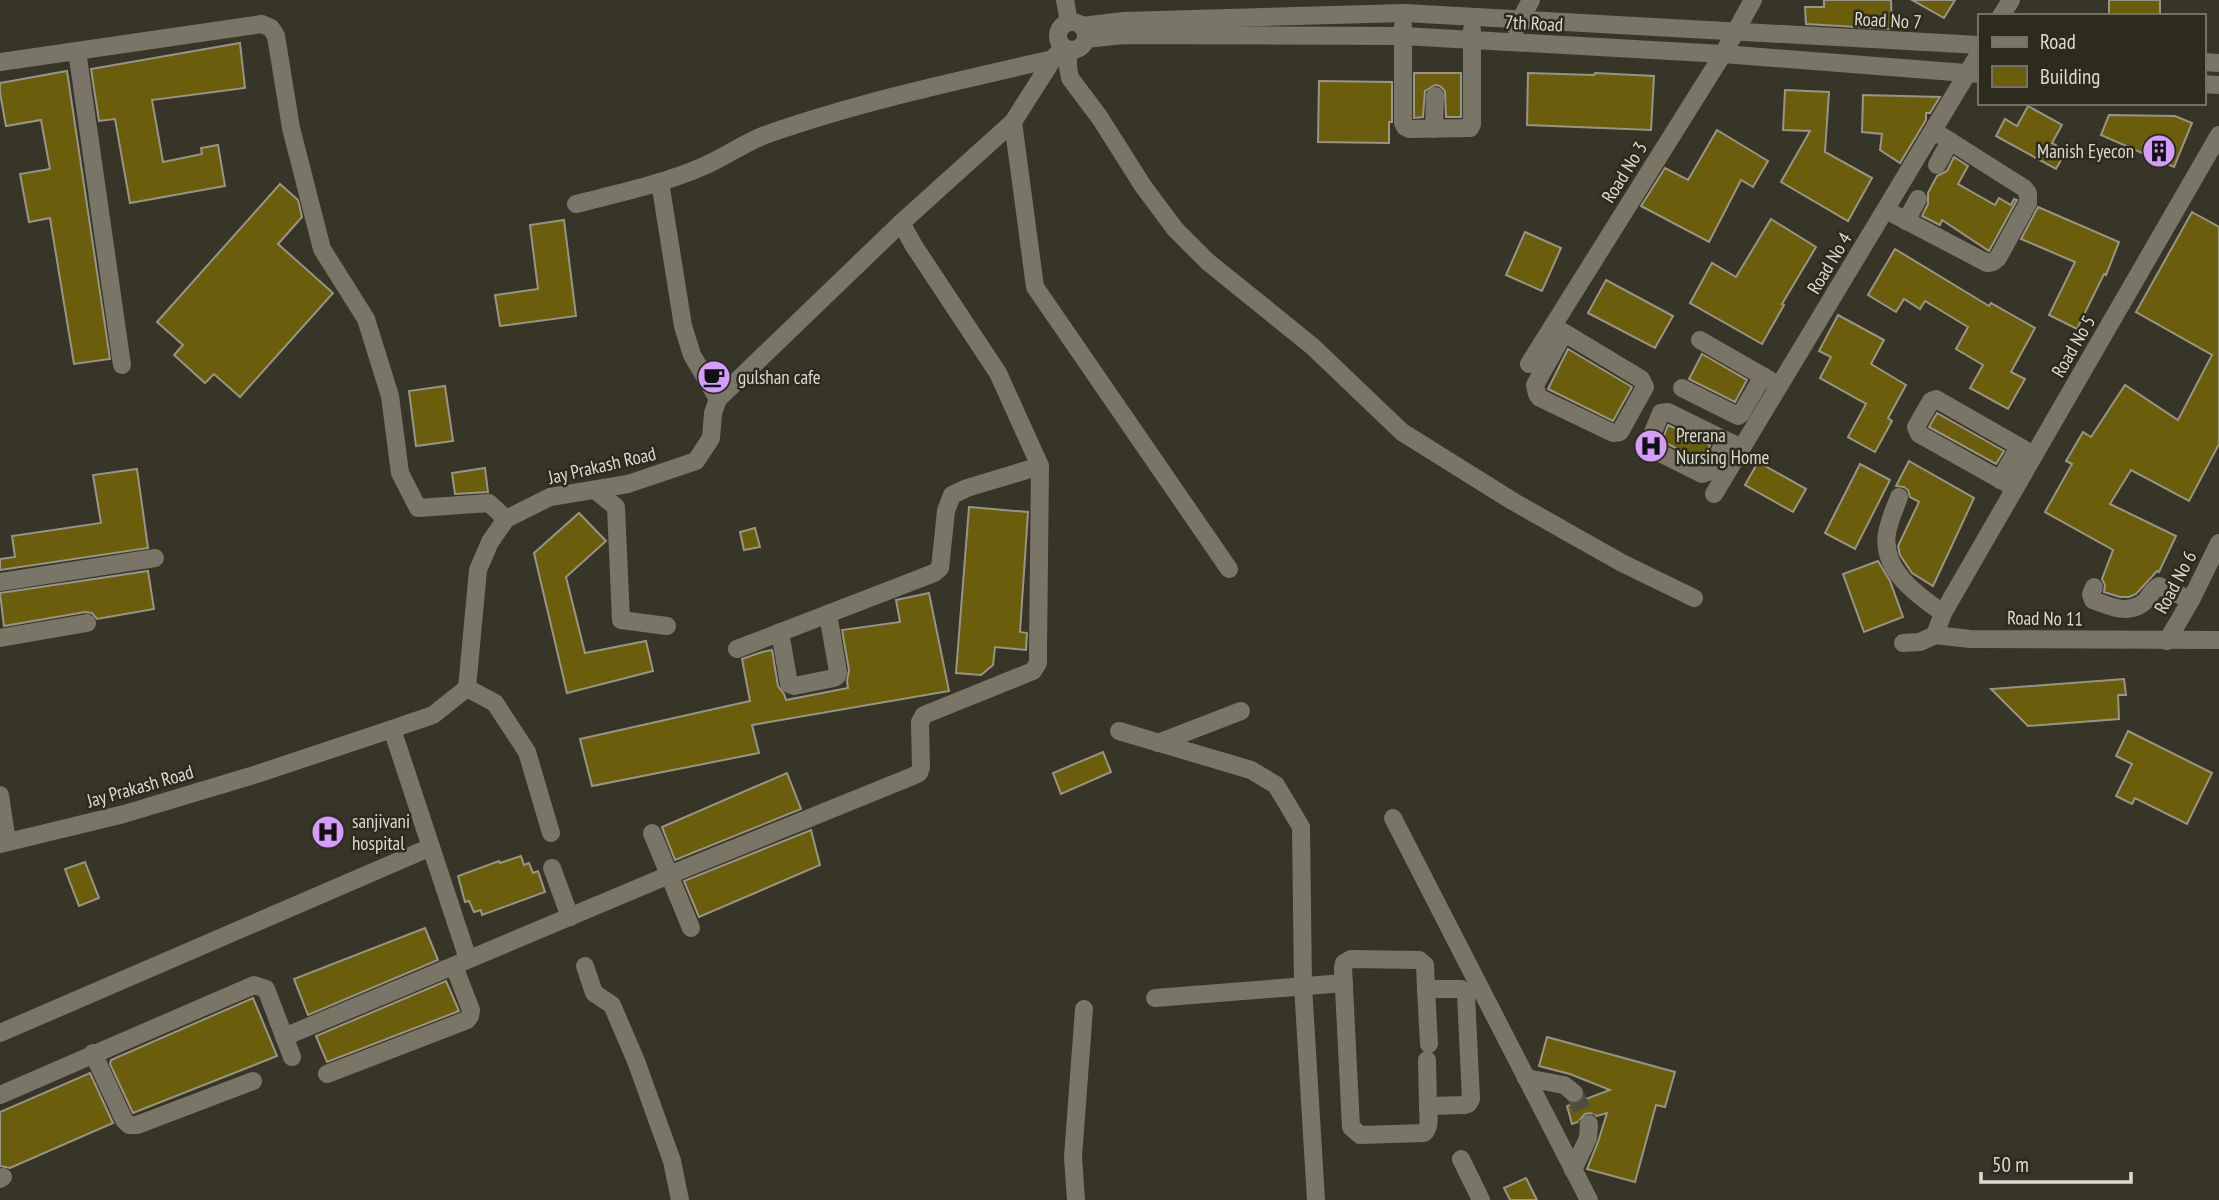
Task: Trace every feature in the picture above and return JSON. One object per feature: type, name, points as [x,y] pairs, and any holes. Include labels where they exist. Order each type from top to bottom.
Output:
[{"type":"street","points":[[576,204],[660,182],[704,166],[762,136],[853,107],[1073,51],[1081,47],[1079,29],[1065,0]]},
{"type":"street","points":[[1509,43],[1531,0]]},
{"type":"street","name":"Road No 3","points":[[1529,364],[1558,330],[1736,33],[1753,0]]},
{"type":"street","points":[[1349,35],[1363,7]]},
{"type":"street","name":"Road No 7","points":[[1079,29],[1124,21],[1363,7],[1404,13],[1978,45]]},
{"type":"street","points":[[1404,13],[1403,123],[1409,129],[1470,128],[1472,16]]},
{"type":"street","points":[[0,62],[262,24],[271,28],[276,36],[291,128],[322,249],[366,319],[390,396],[400,473],[418,508],[489,503],[506,519],[490,542],[478,570],[467,688],[495,703],[527,751],[551,833]]},
{"type":"street","points":[[1079,29],[1061,27],[1058,31],[1061,52],[1070,78],[1175,229],[1208,262],[1312,346],[1402,432],[1526,509],[1622,563],[1694,598]]},
{"type":"street","name":"7th Road","points":[[1079,29],[1123,35],[1403,36],[1723,54],[1974,74]]},
{"type":"street","points":[[77,51],[122,365]]},
{"type":"street","points":[[660,182],[683,326],[692,355],[718,399],[901,223],[1013,122],[1061,52]]},
{"type":"street","name":"Road No 4","points":[[1714,494],[1734,444],[1779,386],[1934,131],[1974,74]]},
{"type":"street","points":[[1434,96],[1434,129]]},
{"type":"street","points":[[1013,122],[1035,287],[1229,569]]},
{"type":"street","points":[[1886,211],[1987,263],[1998,258],[2028,203],[2028,193],[1934,131]]},
{"type":"street","name":"Road No 5","points":[[1943,613],[2026,451],[2219,135]]},
{"type":"street","points":[[1937,165],[1950,141]]},
{"type":"street","points":[[1906,221],[1918,199]]},
{"type":"street","points":[[284,1037],[570,916],[914,776],[921,767],[920,722],[924,715],[1032,671],[1038,663],[1040,466],[998,373],[901,223]]},
{"type":"street","points":[[1558,330],[1641,379],[1645,384],[1620,432],[1613,433],[1537,394],[1535,384],[1558,330]]},
{"type":"street","points":[[1700,340],[1779,386]]},
{"type":"street","points":[[1682,388],[1738,416],[1741,414],[1745,393],[1763,376]]},
{"type":"street","name":"Jay Prakash Road","points":[[506,519],[551,497],[628,484],[696,461],[711,438],[713,413],[718,399]]},
{"type":"street","points":[[2008,484],[1919,434],[1916,427],[1931,401],[1936,399],[2026,451]]},
{"type":"street","points":[[737,649],[934,573],[940,568],[946,511],[952,495],[1040,466]]},
{"type":"street","points":[[595,490],[616,507],[621,620],[667,626]]},
{"type":"street","points":[[1899,496],[1886,534],[1889,560],[1911,591],[1943,613],[1935,635],[1920,642],[1903,643]]},
{"type":"street","name":"Road No 6","points":[[2167,641],[2219,544]]},
{"type":"street","points":[[0,582],[155,558]]},
{"type":"street","points":[[2094,587],[2091,597],[2093,600],[2116,609],[2135,607],[2146,601],[2153,589],[2159,586],[2191,600]]},
{"type":"street","points":[[780,632],[789,684],[794,687],[834,678],[838,672],[828,614]]},
{"type":"street","points":[[0,638],[87,623]]},
{"type":"street","name":"Road No 11","points":[[1935,635],[1970,639],[2219,640]]},
{"type":"street","name":"Jay Prakash Road","points":[[3,843],[124,814],[392,729],[433,715],[467,688]]},
{"type":"street","points":[[1158,743],[1241,711]]},
{"type":"street","points":[[327,1074],[467,1020],[470,1016],[461,962],[431,847],[392,729]]},
{"type":"street","points":[[1119,731],[1251,769],[1276,785],[1301,827],[1303,986],[1316,1200]]},
{"type":"street","points":[[0,795],[3,843]]},
{"type":"street","points":[[1393,818],[1589,1200]]},
{"type":"street","points":[[652,832],[691,928]]},
{"type":"street","points":[[0,1033],[431,847]]},
{"type":"street","points":[[552,868],[570,916]]},
{"type":"street","points":[[1351,959],[1419,960],[1425,965],[1426,989],[1428,1130],[1424,1133],[1360,1135],[1351,1127],[1344,963],[1351,959]]},
{"type":"street","points":[[585,966],[594,993],[612,1005],[632,1050],[671,1161],[680,1200]]},
{"type":"street","points":[[1154,998],[1344,983]]},
{"type":"street","points":[[0,1095],[254,985],[266,989],[292,1057]]},
{"type":"street","points":[[1426,989],[1461,989],[1466,995],[1471,1099],[1464,1105],[1428,1106]]},
{"type":"street","points":[[1076,1200],[1073,1157],[1084,1009]]},
{"type":"street","points":[[93,1054],[124,1120],[129,1125],[136,1125],[253,1080]]},
{"type":"street","points":[[1526,1078],[1564,1085],[1574,1093]]},
{"type":"street","points":[[1573,1170],[1588,1138],[1589,1124]]},
{"type":"street","points":[[1461,1159],[1481,1200]]},
{"type":"building","points":[[1824,0],[1891,0],[1892,29],[1806,24],[1805,7],[1824,7]]},
{"type":"building","points":[[1912,0],[1955,0],[1944,18]]},
{"type":"building","points":[[2109,0],[2160,0],[2160,14],[2109,14]]},
{"type":"building","points":[[240,43],[245,88],[152,100],[163,162],[202,154],[201,148],[218,145],[225,186],[130,203],[115,119],[99,121],[91,69]]},
{"type":"building","points":[[67,71],[110,359],[74,364],[50,218],[29,222],[20,174],[50,169],[41,120],[6,126],[0,93],[0,83]]},
{"type":"building","points":[[1414,73],[1461,73],[1461,117],[1446,117],[1445,91],[1435,85],[1425,91],[1423,117],[1414,118]]},
{"type":"building","points":[[1528,73],[1654,76],[1651,130],[1527,125]]},
{"type":"building","points":[[1319,81],[1392,82],[1389,143],[1318,142]]},
{"type":"building","points":[[1785,90],[1829,92],[1825,152],[1872,178],[1848,221],[1781,182],[1810,131],[1783,130]]},
{"type":"building","points":[[1863,95],[1940,97],[1930,113],[1926,113],[1926,120],[1900,163],[1880,150],[1882,134],[1862,132]]},
{"type":"building","points":[[2028,106],[2062,125],[2052,143],[2066,151],[2056,169],[1996,136],[2005,119],[2017,126]]},
{"type":"building","name":"Manish Eyecon","points":[[2109,115],[2175,116],[2192,123],[2174,167],[2101,135]]},
{"type":"building","points":[[1717,130],[1768,161],[1753,187],[1741,180],[1709,242],[1641,206],[1665,168],[1688,180]]},
{"type":"building","points":[[1954,157],[1968,166],[1958,184],[1995,205],[1999,198],[2011,205],[2014,199],[2017,200],[1989,251],[1942,220],[1940,225],[1922,216],[1928,204],[1928,193],[1937,176],[1947,171]]},
{"type":"building","points":[[280,184],[298,200],[302,217],[278,244],[333,293],[240,397],[214,374],[205,383],[174,355],[183,345],[157,322]]},
{"type":"building","points":[[2038,207],[2119,242],[2106,275],[2104,274],[2077,329],[2049,315],[2075,262],[2021,239]]},
{"type":"building","points":[[2192,212],[2219,227],[2219,444],[2189,501],[2131,470],[2110,504],[2176,536],[2159,572],[2157,571],[2136,594],[2120,597],[2104,592],[2102,579],[2113,550],[2045,512],[2072,464],[2066,461],[2083,432],[2091,437],[2125,385],[2178,420],[2212,355],[2136,312]]},
{"type":"building","points":[[1771,219],[1816,247],[1762,344],[1690,303],[1712,263],[1736,277]]},
{"type":"building","points":[[564,220],[576,316],[500,326],[495,295],[538,289],[530,225]]},
{"type":"building","points":[[1525,232],[1561,248],[1542,291],[1506,275]]},
{"type":"building","points":[[1895,249],[1989,306],[1991,303],[2035,328],[2011,372],[2025,379],[2008,409],[1970,388],[1983,365],[1956,349],[1968,327],[1925,301],[1920,309],[1904,299],[1896,312],[1868,295]]},
{"type":"building","points":[[1606,280],[1673,316],[1655,348],[1588,313]]},
{"type":"building","points":[[1838,315],[1884,340],[1871,364],[1906,385],[1888,418],[1892,421],[1875,452],[1848,437],[1866,404],[1820,378],[1831,357],[1819,351]]},
{"type":"building","points":[[1568,349],[1632,387],[1613,421],[1548,389]]},
{"type":"building","points":[[1702,354],[1747,380],[1735,402],[1689,379]]},
{"type":"building","points":[[445,386],[453,441],[416,446],[409,391]]},
{"type":"building","points":[[1937,413],[2004,451],[1996,464],[1929,427]]},
{"type":"building","points":[[1668,425],[1710,445],[1703,462],[1662,441]]},
{"type":"building","points":[[1909,461],[1974,498],[1933,586],[1912,573],[1900,555],[1898,546],[1919,502],[1910,497],[1904,487],[1896,486]]},
{"type":"building","points":[[1758,462],[1806,489],[1793,512],[1745,485]]},
{"type":"building","points":[[1860,464],[1890,480],[1855,549],[1825,533]]},
{"type":"building","points":[[485,468],[488,492],[455,494],[452,473]]},
{"type":"building","points":[[137,469],[148,548],[0,570],[0,559],[15,557],[12,536],[101,523],[93,475]]},
{"type":"building","points":[[969,507],[1028,512],[1020,632],[1027,633],[1026,650],[995,647],[993,665],[981,675],[956,673]]},
{"type":"building","points":[[579,513],[606,541],[566,577],[585,653],[646,641],[653,671],[567,693],[534,553]]},
{"type":"building","points":[[755,528],[760,547],[744,550],[740,532]]},
{"type":"building","points":[[1878,561],[1890,581],[1903,617],[1864,632],[1843,574]]},
{"type":"building","points":[[148,571],[154,609],[97,619],[92,613],[85,612],[4,626],[0,593]]},
{"type":"building","points":[[929,593],[949,691],[752,725],[759,753],[592,786],[580,739],[750,701],[742,659],[772,650],[778,686],[786,700],[848,688],[849,670],[842,630],[900,622],[896,600]]},
{"type":"building","points":[[2124,679],[2126,695],[2118,695],[2119,719],[2028,726],[1991,689]]},
{"type":"building","points":[[2128,731],[2212,773],[2187,824],[2135,798],[2132,804],[2116,796],[2132,764],[2116,756]]},
{"type":"building","points":[[1103,752],[1111,772],[1061,794],[1053,773]]},
{"type":"building","points":[[787,773],[801,809],[675,860],[662,827]]},
{"type":"building","points":[[811,830],[820,865],[699,917],[684,881]]},
{"type":"building","points":[[521,856],[524,865],[529,863],[533,873],[538,871],[545,892],[482,915],[481,910],[474,912],[469,901],[465,902],[458,876]]},
{"type":"building","points":[[85,862],[99,898],[79,906],[65,869]]},
{"type":"building","points":[[425,928],[438,960],[308,1015],[294,979]]},
{"type":"building","points":[[446,981],[459,1011],[327,1062],[316,1036]]},
{"type":"building","points":[[253,998],[277,1056],[133,1113],[110,1064],[111,1060]]},
{"type":"building","points":[[1547,1037],[1675,1072],[1665,1107],[1656,1105],[1635,1182],[1587,1169],[1607,1113],[1597,1116],[1585,1114],[1572,1124],[1567,1106],[1610,1090],[1570,1074],[1539,1066]]},
{"type":"building","points":[[90,1073],[113,1123],[10,1168],[0,1166],[0,1112]]},
{"type":"building","points":[[1526,1178],[1537,1200],[1510,1200],[1504,1188]]},
{"type":"tunnel","points":[[1574,1093],[1589,1124]]},
{"type":"place","name":"Manish Eyecon","points":[[2159,151]]},
{"type":"place","name":"gulshan cafe","points":[[714,377]]},
{"type":"place","name":"Prerana Nursing Home","points":[[1651,446]]},
{"type":"place","name":"sanjivani hospital","points":[[328,832]]}]
